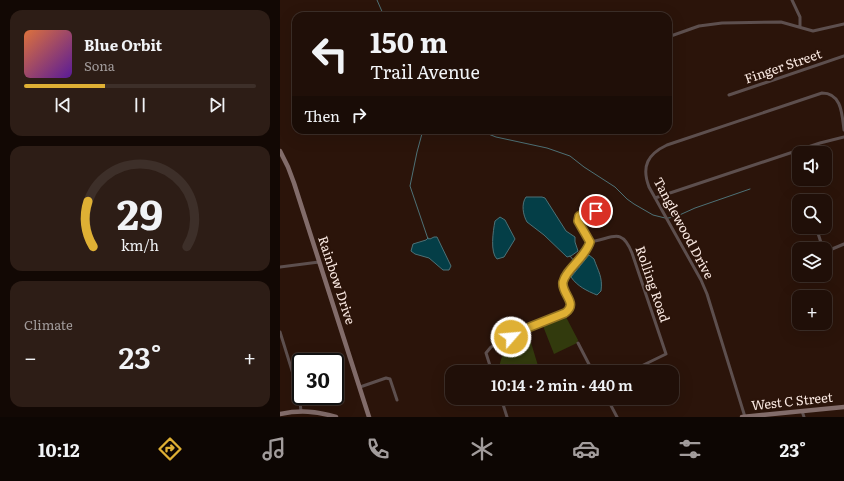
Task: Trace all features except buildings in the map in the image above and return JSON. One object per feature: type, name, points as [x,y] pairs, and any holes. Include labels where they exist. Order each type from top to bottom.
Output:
[{"type":"street","points":[[792,0],[800,17],[800,27]]},
{"type":"street","points":[[672,36],[699,26],[722,22],[781,22],[813,30],[844,24]]},
{"type":"street","name":"Finger Street","points":[[729,95],[844,56]]},
{"type":"street","name":"Tanglewood Drive","points":[[745,417],[707,294],[701,280],[646,180],[646,164],[659,148],[667,144],[822,92],[827,92],[836,98],[842,110],[844,130]]},
{"type":"street","points":[[655,198],[820,143],[844,137]]},
{"type":"street","name":"Rainbow Drive","points":[[280,150],[294,183],[369,417]]},
{"type":"street","points":[[490,365],[486,353],[489,349],[530,327],[569,310],[571,306],[563,281],[566,275],[587,250],[590,242],[578,221],[579,216],[584,213],[596,211]]},
{"type":"street","name":"Rolling Road","points":[[590,242],[618,236],[626,241],[632,253],[666,354],[643,365]]},
{"type":"street","points":[[832,249],[844,244]]},
{"type":"street","points":[[280,267],[319,262]]},
{"type":"street","points":[[280,332],[299,393],[301,411]]},
{"type":"street","points":[[578,343],[589,365]]},
{"type":"street","points":[[360,387],[386,378],[390,379],[396,400]]},
{"type":"street","points":[[503,405],[507,417]]},
{"type":"street","points":[[611,405],[617,417]]},
{"type":"street","name":"West C Street","points":[[742,417],[844,407]]},
{"type":"street","points":[[280,414],[301,411],[336,417]]},
{"type":"street","points":[[802,411],[804,417]]},
{"type":"green space","points":[[566,317],[578,340],[577,343],[554,354],[543,326]]},
{"type":"green space","points":[[529,336],[538,365],[500,365],[501,358],[507,348],[522,338]]},
{"type":"water","points":[[526,197],[545,198],[566,231],[575,237],[578,251],[567,257],[544,235],[527,222],[523,210],[523,203]]},
{"type":"water","points":[[500,217],[505,220],[515,239],[504,257],[497,259],[493,252],[493,236],[495,221]]},
{"type":"water","points":[[437,237],[451,266],[449,270],[443,270],[429,258],[415,254],[411,251],[413,244]]},
{"type":"water","points":[[589,255],[594,259],[601,278],[601,291],[597,295],[582,288],[571,277]]},
{"type":"waterway","points":[[377,0],[382,12]]},
{"type":"waterway","points":[[422,134],[410,186],[428,239]]},
{"type":"waterway","points":[[488,134],[547,148],[570,156],[615,187],[634,204],[653,215],[665,218]]},
{"type":"waterway","points":[[668,218],[675,217],[695,208],[750,189]]},
{"type":"waterway","points":[[570,256],[579,267]]},
{"type":"route","points":[[511,337],[569,310],[571,306],[563,286],[563,281],[566,275],[587,250],[590,242],[579,224],[579,216],[584,213],[596,211]]}]
